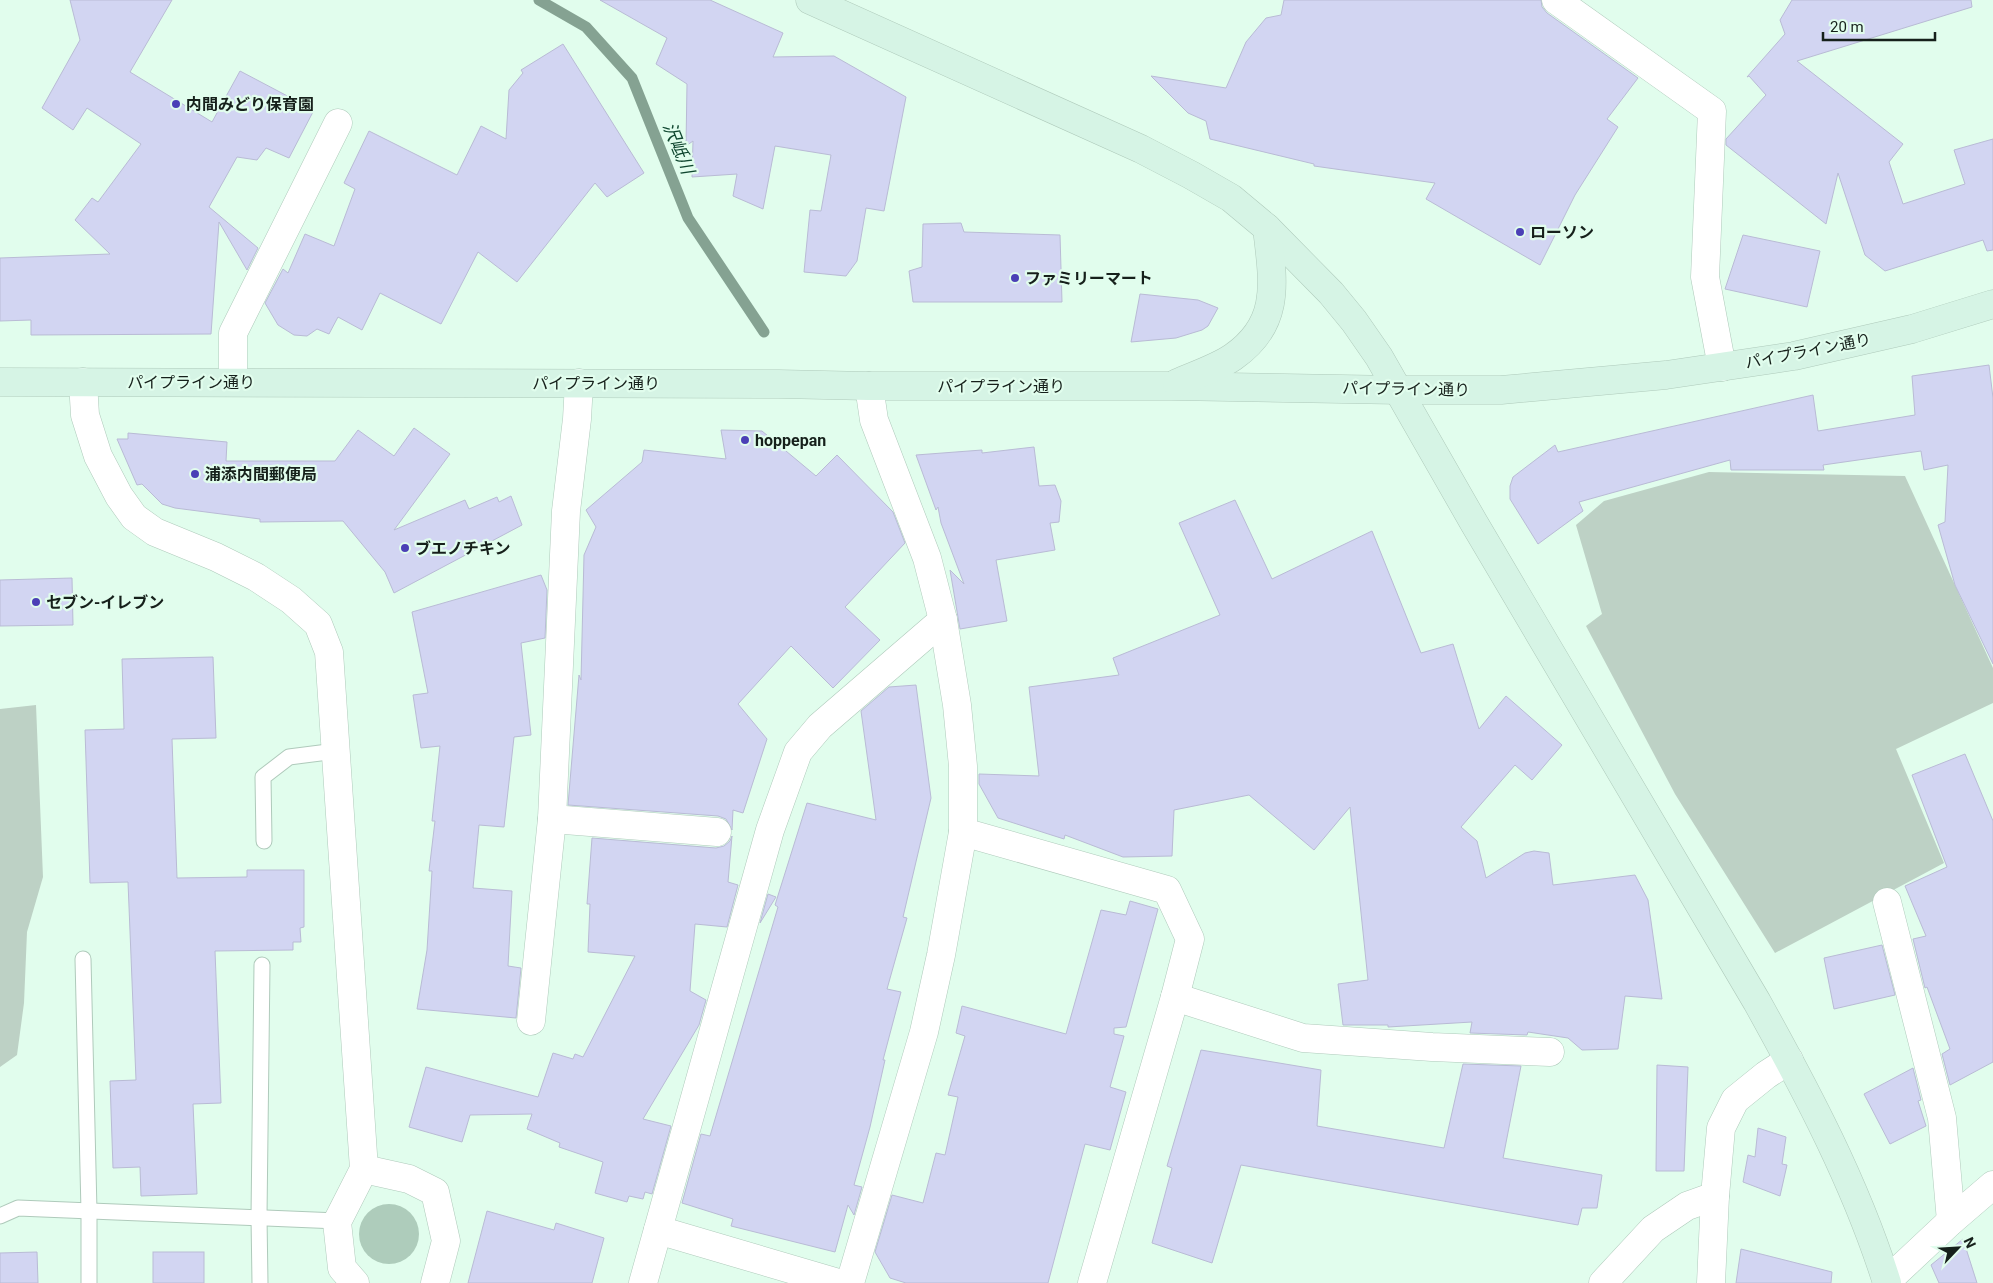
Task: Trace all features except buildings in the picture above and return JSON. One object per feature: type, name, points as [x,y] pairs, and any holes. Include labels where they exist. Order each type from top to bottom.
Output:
[{"type":"main road","points":[[810,0],[1141,149],[1191,174],[1230,198],[1267,228],[1331,293],[1354,321],[1399,390],[1474,523],[1757,1002],[1837,1155],[1867,1222],[1887,1282]]},
{"type":"main road","points":[[1171,386],[1232,358],[1258,336],[1268,313],[1272,295],[1267,228]]},
{"type":"main road","name":"パイプライン通り","points":[[0,382],[1171,386],[1501,390],[1646,377],[1794,356],[1912,329],[1993,304]]},
{"type":"street","points":[[1556,0],[1712,111],[1705,277],[1722,367]]},
{"type":"street","points":[[233,382],[233,333],[338,123]]},
{"type":"street","points":[[83,382],[86,415],[98,456],[119,496],[134,517],[155,532],[216,557],[256,577],[291,600],[318,624],[329,652],[364,1169],[338,1221],[342,1268],[355,1283]]},
{"type":"street","points":[[531,1021],[552,819],[566,511],[577,419],[579,383]]},
{"type":"street","points":[[850,1283],[924,1032],[941,955],[963,832],[963,766],[957,705],[943,620],[927,558],[874,420],[869,386]]},
{"type":"street","points":[[643,1283],[770,830],[798,752],[820,726],[943,620]]},
{"type":"street","points":[[552,819],[717,832]]},
{"type":"street","points":[[963,832],[1166,890],[1190,940],[1092,1283]]},
{"type":"street","points":[[1887,902],[1942,1118],[1951,1221]]},
{"type":"street","points":[[1175,996],[1304,1038],[1550,1052]]},
{"type":"street","points":[[1711,1283],[1714,1196],[1721,1128],[1735,1100],[1766,1075],[1789,1060]]},
{"type":"street","points":[[364,1169],[408,1179],[435,1192],[446,1241],[436,1283]]},
{"type":"street","points":[[1887,1282],[1951,1221],[1993,1185]]},
{"type":"street","points":[[1604,1283],[1654,1229],[1687,1206],[1714,1196]]},
{"type":"street","points":[[658,1230],[838,1283]]},
{"type":"lane","points":[[264,841],[263,777],[289,757],[336,751]]},
{"type":"lane","points":[[83,959],[89,1283]]},
{"type":"lane","points":[[260,1283],[262,965]]},
{"type":"lane","points":[[0,1216],[18,1208],[338,1221]]},
{"type":"green space","points":[[1709,472],[1905,476],[1993,668],[1993,703],[1896,749],[1944,863],[1775,953],[1675,794],[1586,626],[1602,614],[1576,525],[1604,501]]},
{"type":"green space","points":[[36,705],[43,877],[27,932],[24,1003],[17,1055],[0,1067],[0,709]]},
{"type":"green space","points":[[389,1204],[406,1209],[414,1217],[419,1234],[414,1251],[406,1259],[389,1264],[372,1259],[364,1251],[359,1234],[364,1217],[372,1209]]},
{"type":"waterway","name":"沢岻川","points":[[539,0],[586,27],[632,78],[688,218],[764,332]]},
{"type":"place","name":"内間みどり保育園","points":[[176,104]]},
{"type":"place","name":"ローソン","points":[[1520,232]]},
{"type":"place","name":"ファミリーマート","points":[[1015,278]]},
{"type":"place","name":"hoppepan","points":[[745,440]]},
{"type":"place","name":"浦添内間郵便局","points":[[195,474]]},
{"type":"place","name":"ブエノチキン","points":[[405,548]]},
{"type":"place","name":"セブン-イレブン","points":[[36,602]]}]
